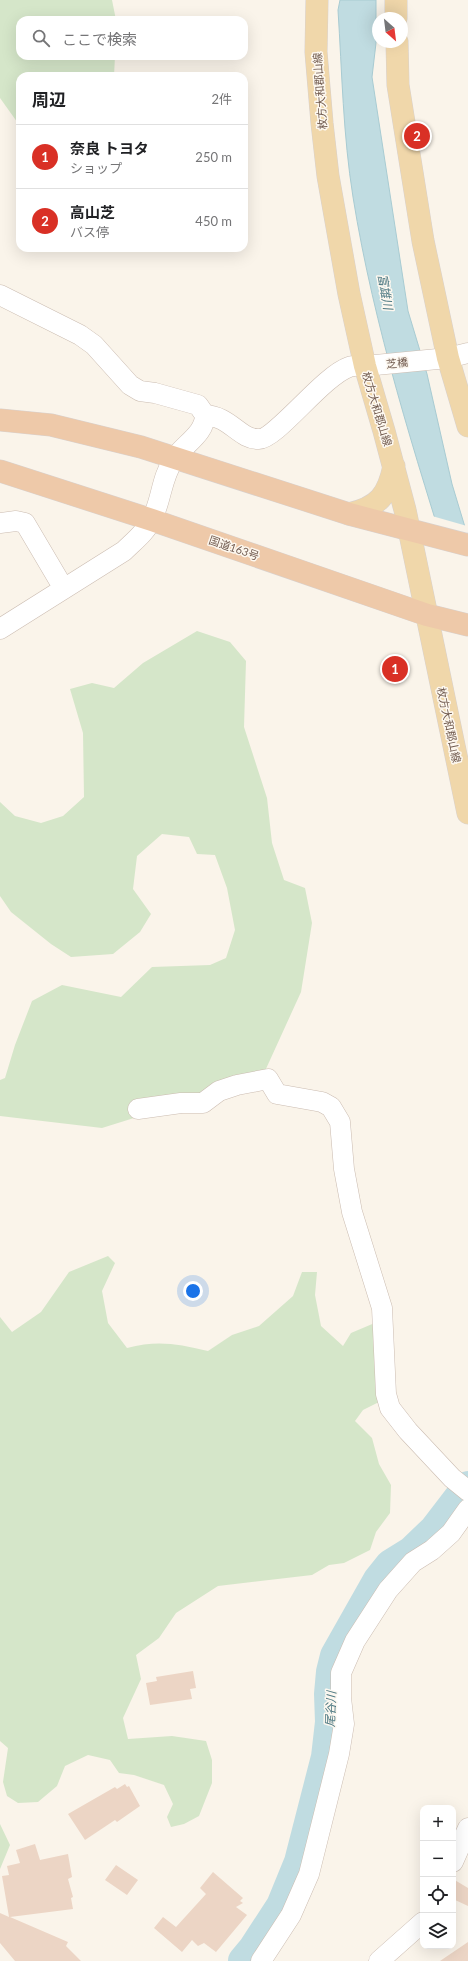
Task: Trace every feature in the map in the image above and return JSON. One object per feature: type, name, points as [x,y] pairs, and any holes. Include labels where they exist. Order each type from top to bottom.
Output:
[{"type":"highway","points":[[0,420],[51,425],[141,447],[349,514],[468,545]]},
{"type":"highway","name":"国道163号","points":[[0,471],[152,520],[427,615],[465,624]]},
{"type":"main road","name":"枚方大和郡山線","points":[[317,0],[316,52],[327,169],[349,294],[365,366],[394,466],[409,530],[468,814]]},
{"type":"main road","points":[[396,0],[396,12]]},
{"type":"main road","points":[[397,48],[398,85],[423,241],[448,357],[468,426]]},
{"type":"main road","points":[[349,514],[371,506],[380,499],[387,490],[394,466]]},
{"type":"street","points":[[0,295],[80,335],[94,345],[130,385],[140,390],[155,392],[198,405],[205,415],[205,421],[201,430],[174,458],[163,479],[152,520],[124,551],[0,629]]},
{"type":"street","name":"芝橋","points":[[205,415],[214,415],[223,418],[245,435],[260,440],[278,429],[313,392],[344,369],[351,366],[365,366],[448,357]]},
{"type":"street","points":[[0,523],[16,521],[25,524],[64,589]]},
{"type":"street","points":[[138,1109],[181,1103],[203,1103],[219,1091],[237,1085],[268,1079],[277,1094],[322,1102],[330,1107],[340,1122],[344,1169],[352,1212],[382,1308],[386,1394],[390,1408],[413,1436],[452,1478],[468,1491]]},
{"type":"street","points":[[261,1961],[291,1914],[309,1874],[339,1754],[344,1724],[341,1698],[341,1673],[355,1640],[388,1590],[413,1562],[432,1550],[451,1532],[468,1509]]},
{"type":"street","points":[[456,1855],[468,1828]]},
{"type":"street","points":[[378,1961],[420,1925]]},
{"type":"green space","points":[[0,0],[112,0],[115,16],[16,16],[16,60],[115,60],[114,72],[16,72],[16,120],[0,98]]},
{"type":"green space","points":[[197,631],[230,642],[246,661],[244,727],[267,798],[272,843],[284,880],[305,888],[312,923],[301,992],[265,1071],[201,1097],[102,1128],[0,1116],[0,1080],[5,1078],[15,1045],[32,1001],[62,985],[121,997],[152,967],[210,965],[226,958],[235,930],[227,888],[215,855],[197,854],[189,837],[162,834],[137,856],[133,889],[151,914],[140,932],[113,954],[71,957],[51,944],[11,912],[0,896],[0,802],[15,816],[41,823],[63,816],[84,797],[83,733],[70,689],[92,683],[114,688],[143,663]]},
{"type":"green space","points":[[108,1256],[115,1263],[102,1291],[108,1323],[127,1348],[148,1344],[168,1344],[187,1346],[208,1351],[232,1335],[259,1326],[293,1296],[302,1272],[317,1272],[315,1295],[321,1326],[343,1346],[351,1333],[377,1322],[379,1402],[363,1410],[355,1421],[372,1438],[379,1464],[391,1485],[390,1513],[376,1532],[370,1550],[344,1563],[329,1565],[312,1575],[218,1586],[176,1613],[159,1638],[136,1655],[141,1679],[123,1718],[128,1739],[172,1736],[206,1741],[212,1760],[212,1783],[199,1816],[184,1824],[171,1827],[167,1817],[173,1804],[164,1785],[134,1775],[119,1773],[110,1760],[88,1755],[65,1766],[57,1786],[38,1802],[18,1803],[7,1796],[3,1782],[8,1748],[0,1741],[0,1317],[12,1332],[41,1312],[69,1272]]},
{"type":"green space","points":[[0,1824],[10,1845],[0,1869]]},
{"type":"water","name":"富雄川","points":[[340,0],[376,0],[376,12],[372,12],[372,48],[375,48],[372,77],[408,311],[427,374],[452,484],[468,537],[454,580],[410,438],[384,343],[362,246],[353,197],[345,127],[338,10]]},
{"type":"pier","points":[[432,516],[467,526],[468,617],[452,581]]},
{"type":"building","points":[[193,1671],[196,1688],[190,1689],[192,1699],[150,1705],[146,1683],[157,1681],[156,1677]]},
{"type":"building","points":[[125,1784],[127,1787],[129,1786],[140,1806],[117,1822],[115,1820],[85,1840],[68,1814],[115,1787],[117,1789]]},
{"type":"building","points":[[35,1844],[40,1860],[68,1854],[72,1877],[68,1879],[73,1897],[71,1898],[73,1909],[10,1917],[68,1942],[66,1946],[81,1961],[15,1961],[0,1943],[0,1913],[9,1917],[2,1876],[9,1875],[7,1866],[20,1863],[16,1850]]},
{"type":"building","points":[[116,1865],[138,1880],[127,1895],[105,1880]]},
{"type":"building","points":[[213,1872],[243,1898],[240,1901],[243,1903],[236,1907],[247,1915],[216,1952],[204,1943],[198,1946],[192,1940],[182,1952],[154,1928],[163,1917],[176,1927],[206,1894],[200,1888]]},
{"type":"building","points":[[456,1881],[468,1888],[468,1906],[456,1900]]},
{"type":"building","points":[[468,1942],[468,1961],[440,1961]]},
{"type":"waterway","name":"尾谷川","points":[[244,1961],[254,1949],[282,1906],[300,1862],[327,1757],[331,1722],[330,1694],[332,1672],[336,1656],[379,1580],[391,1565],[412,1552],[435,1530],[468,1487]]},
{"type":"place","name":"高山芝","points":[[417,136]]},
{"type":"place","name":"奈良 トヨタ","points":[[395,669]]}]
